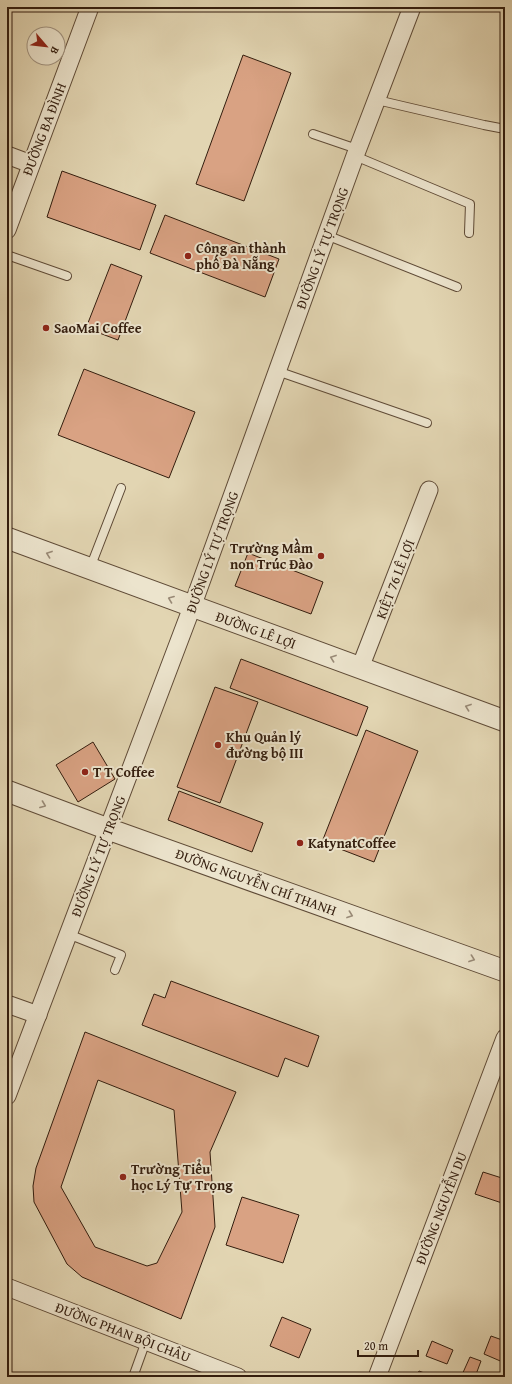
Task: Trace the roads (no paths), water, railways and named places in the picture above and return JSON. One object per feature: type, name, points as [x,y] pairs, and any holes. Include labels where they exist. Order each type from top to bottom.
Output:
[{"type":"street","name":"ĐƯỜNG BA ĐÌNH","points":[[7,230],[90,7]]},
{"type":"street","name":"ĐƯỜNG LÝ TỰ TRỌNG","points":[[7,1096],[192,607],[356,153],[412,7]]},
{"type":"street","points":[[7,155],[31,164]]},
{"type":"street","name":"KIỆT 76 LÊ LỢI","points":[[360,668],[429,490]]},
{"type":"street","name":"ĐƯỜNG LÊ LỢI","points":[[7,538],[192,607],[505,720]]},
{"type":"street","name":"ĐƯỜNG NGUYỄN CHÍ THANH","points":[[7,791],[108,829],[505,971]]},
{"type":"street","points":[[7,1004],[38,1015]]},
{"type":"street","name":"ĐƯỜNG NGUYỄN DU","points":[[377,1377],[505,1038]]},
{"type":"street","name":"ĐƯỜNG PHAN BỘI CHÂU","points":[[7,1287],[238,1377]]},
{"type":"lane","points":[[377,100],[505,129]]},
{"type":"lane","points":[[313,134],[470,204],[469,233]]},
{"type":"lane","points":[[326,235],[457,287]]},
{"type":"lane","points":[[7,255],[67,276]]},
{"type":"lane","points":[[278,371],[427,423]]},
{"type":"lane","points":[[90,569],[121,488]]},
{"type":"lane","points":[[68,934],[121,955],[115,970]]},
{"type":"lane","points":[[133,1377],[146,1341]]},
{"type":"place","name":"Công an thành phố Đà Nẵng","points":[[188,256]]},
{"type":"place","name":"SaoMai Coffee","points":[[46,328]]},
{"type":"place","name":"Trường Mầm non Trúc Đào","points":[[321,556]]},
{"type":"place","name":"Khu Quản lý đường bộ III","points":[[218,745]]},
{"type":"place","name":"T T Coffee","points":[[85,772]]},
{"type":"place","name":"KatynatCoffee","points":[[300,843]]},
{"type":"place","name":"Trường Tiểu học Lý Tự Trọng","points":[[123,1177]]}]
